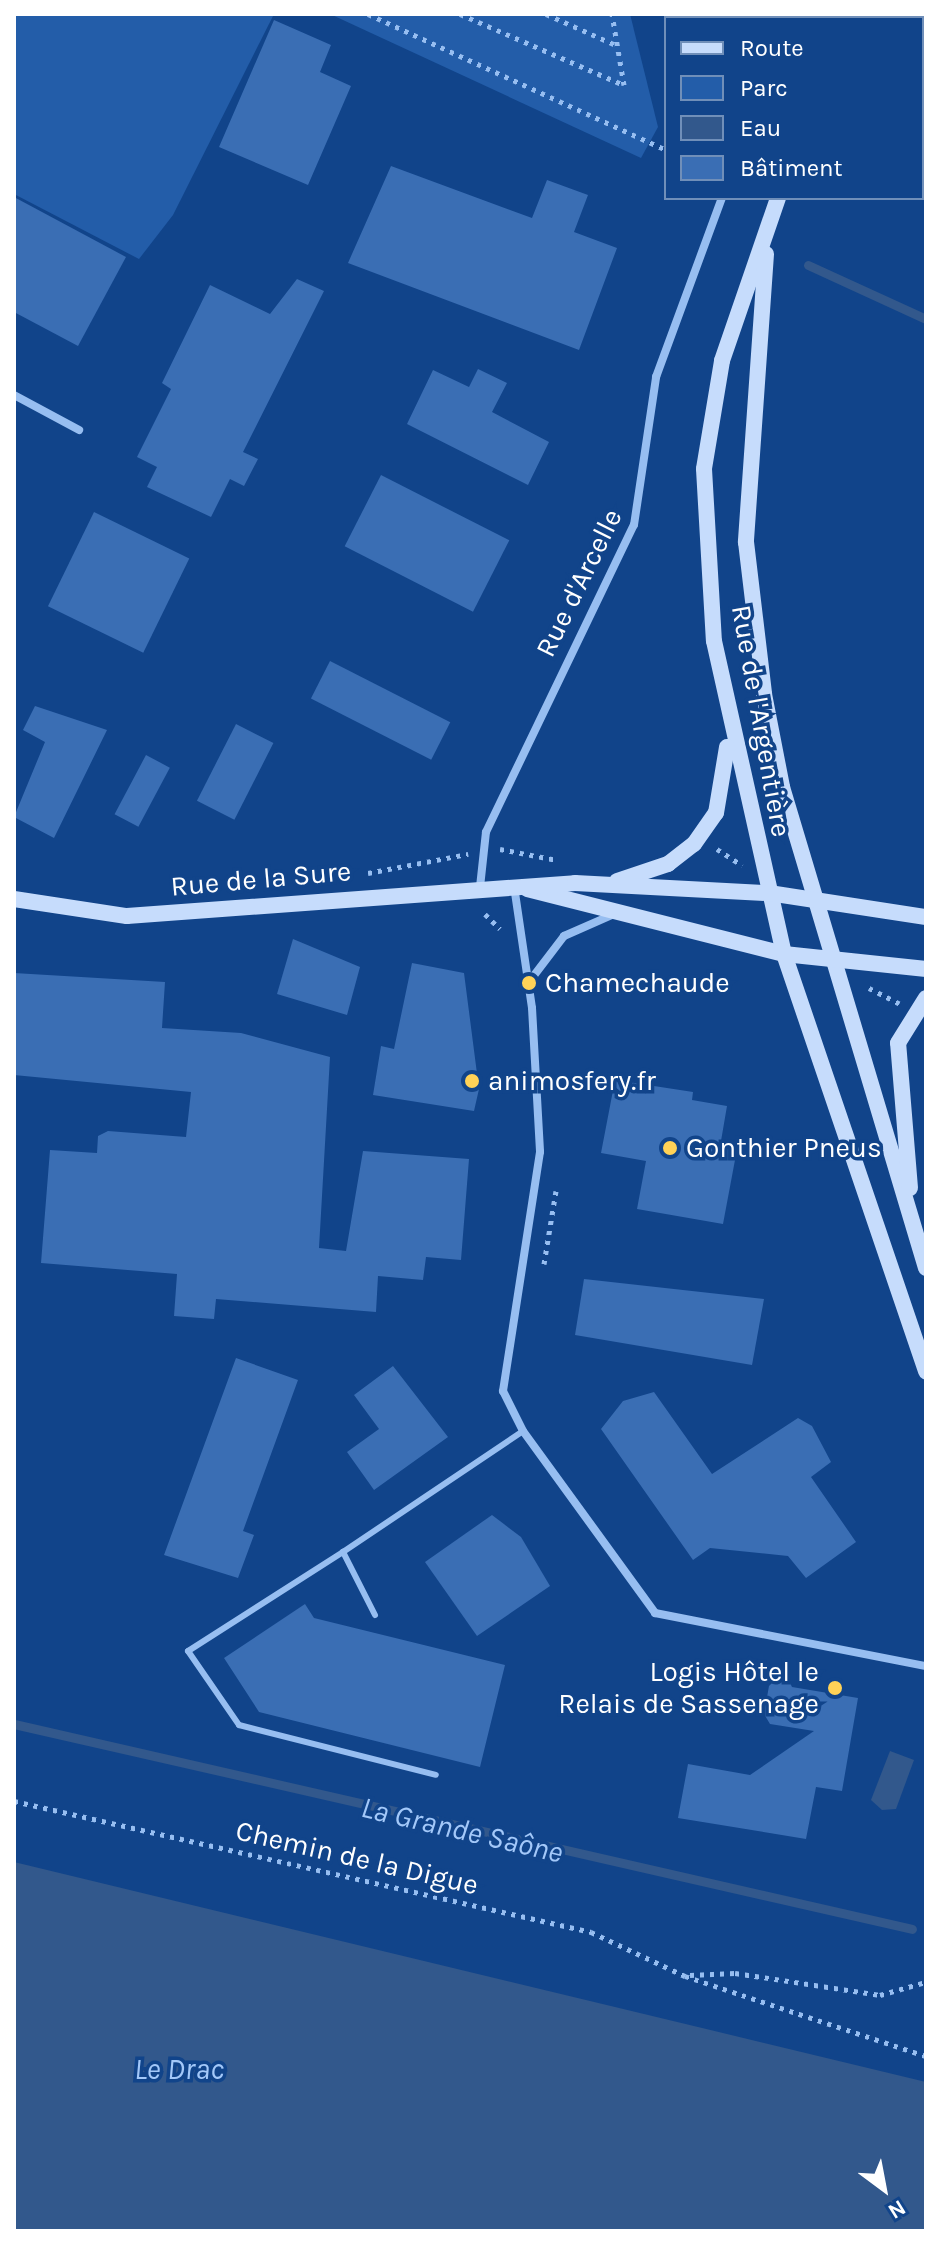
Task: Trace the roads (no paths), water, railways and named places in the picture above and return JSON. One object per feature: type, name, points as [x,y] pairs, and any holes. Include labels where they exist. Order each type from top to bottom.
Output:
[{"type":"main road","name":"Rue de l'Argentière","points":[[777,200],[722,361],[704,469],[714,641],[728,717],[784,954],[926,1372]]},
{"type":"main road","name":"Rue de l'Argentière","points":[[771,217],[746,542],[782,787],[918,1241]]},
{"type":"main road","points":[[609,884],[668,864],[716,813],[726,784],[728,717]]},
{"type":"main road","name":"Rue de la Sure","points":[[14,899],[127,916],[417,890],[609,884],[769,893],[817,903],[926,917]]},
{"type":"main road","name":"Rue de la Sure","points":[[514,885],[614,914],[784,954],[834,962],[926,969]]},
{"type":"main road","points":[[926,998],[898,1043],[897,1091],[918,1241],[926,1268]]},
{"type":"street","name":"Rue d'Arcelle","points":[[480,887],[482,848],[634,525],[656,377],[721,200]]},
{"type":"street","points":[[14,395],[79,430]]},
{"type":"street","points":[[514,885],[529,983],[540,1152],[503,1391],[523,1431],[635,1596],[655,1613],[926,1666]]},
{"type":"street","points":[[529,983],[564,936],[614,914]]},
{"type":"lane","points":[[436,1775],[239,1725],[188,1651],[523,1431]]},
{"type":"lane","points":[[343,1552],[375,1615]]},
{"type":"water","points":[[890,1751],[914,1760],[896,1809],[882,1810],[871,1800]]},
{"type":"water","name":"Le Drac","points":[[14,1862],[926,2082],[926,2231],[14,2231]]},
{"type":"waterway","points":[[808,265],[926,319]]},
{"type":"waterway","name":"La Grande Saône","points":[[14,1724],[912,1929]]},
{"type":"place","name":"Chamechaude","points":[[529,983]]},
{"type":"place","name":"animosfery.fr","points":[[472,1081]]},
{"type":"place","name":"Gonthier Pneus","points":[[670,1148]]},
{"type":"place","name":"Logis Hôtel le Relais de Sassenage","points":[[835,1688]]}]
